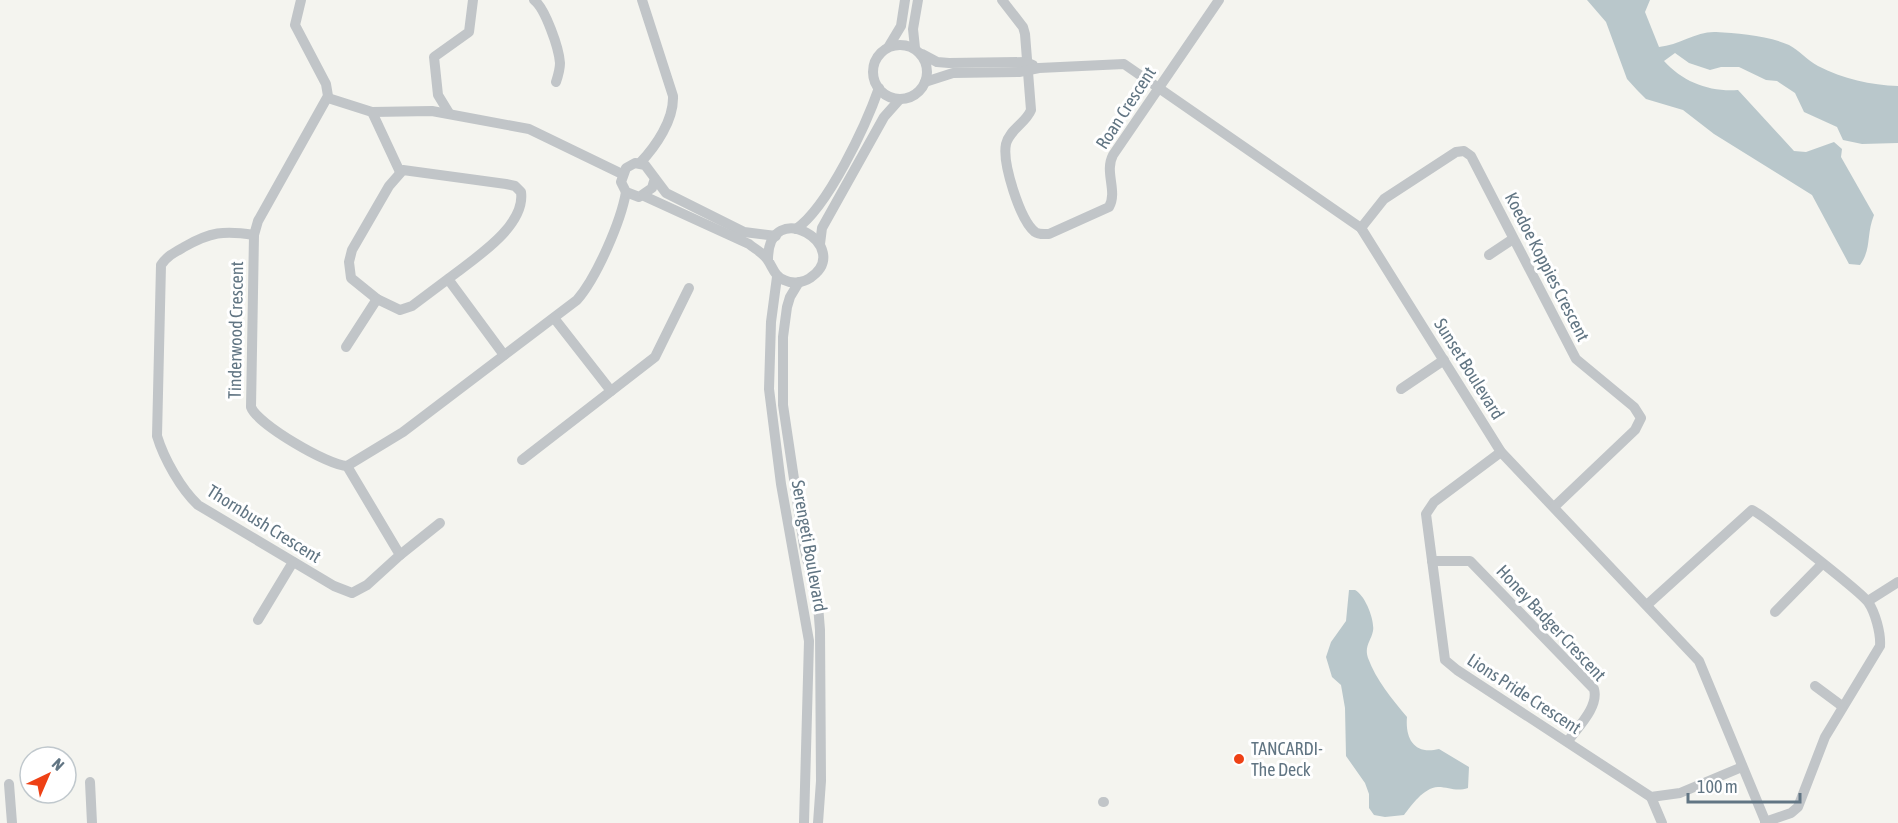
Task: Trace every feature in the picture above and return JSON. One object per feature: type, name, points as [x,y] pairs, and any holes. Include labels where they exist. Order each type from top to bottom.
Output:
[{"type":"street","points":[[301,0],[295,25],[326,84],[328,98],[372,112],[432,111],[529,129],[622,174]]},
{"type":"street","points":[[449,114],[438,95],[434,57],[469,32],[473,0]]},
{"type":"street","points":[[534,0],[543,10],[558,54],[560,66],[556,82]]},
{"type":"street","points":[[440,523],[400,555],[347,466],[404,432],[554,318],[584,291],[622,213],[626,192],[621,182],[622,174],[630,165],[640,163],[653,149],[674,106],[673,96],[642,0]]},
{"type":"street","points":[[900,99],[891,97],[879,88],[873,76],[873,67],[876,58],[890,46],[901,26],[904,0]]},
{"type":"street","points":[[640,163],[654,175],[666,193],[749,244],[768,260],[777,277],[785,281],[800,282],[812,277],[822,263],[820,246],[822,228],[884,117],[900,99],[918,93],[926,82],[928,70],[918,51],[913,29],[918,0]]},
{"type":"street","name":"Roan Crescent","points":[[1002,0],[1023,27],[1031,110],[1006,142],[1006,168],[1030,224],[1037,233],[1042,234],[1049,234],[1109,207],[1113,199],[1109,177],[1110,160],[1219,0]]},
{"type":"street","points":[[890,46],[907,45],[941,62],[989,68]]},
{"type":"street","name":"Sunset Boulevard","points":[[1027,67],[1116,62],[1131,67],[1361,228],[1501,452],[1648,604],[1703,668],[1766,823]]},
{"type":"street","points":[[926,82],[946,74],[989,68],[1027,67]]},
{"type":"street","points":[[796,229],[814,213],[861,130],[879,88]]},
{"type":"street","points":[[432,111],[438,95]]},
{"type":"street","name":"Tinderwood Crescent","points":[[328,98],[258,221],[254,236],[252,411],[259,419],[324,459],[340,466],[347,466]]},
{"type":"street","points":[[372,112],[400,171]]},
{"type":"street","points":[[622,213],[652,188],[653,149]]},
{"type":"street","name":"Koedoe Koppies Crescent","points":[[1361,228],[1384,199],[1456,152],[1464,151],[1472,156],[1576,359],[1634,407],[1641,418],[1635,430],[1554,507]]},
{"type":"street","points":[[407,169],[506,184],[515,186],[521,192],[519,206],[507,230],[448,279],[404,310],[394,309],[354,283],[349,262],[357,242],[400,171],[407,169]]},
{"type":"street","points":[[626,192],[700,215],[752,235],[776,236]]},
{"type":"street","points":[[768,260],[768,251],[776,236],[784,230],[796,229],[809,232],[820,246]]},
{"type":"street","name":"Thornbush Crescent","points":[[254,236],[235,232],[211,233],[170,255],[160,269],[157,436],[163,452],[187,493],[198,505],[341,590],[352,593],[367,585],[400,555]]},
{"type":"street","points":[[1489,255],[1514,239]]},
{"type":"street","name":"Serengeti Boulevard","points":[[777,277],[771,322],[769,389],[781,484],[809,641],[804,823]]},
{"type":"street","points":[[448,279],[504,355]]},
{"type":"street","name":"Serengeti Boulevard","points":[[800,282],[789,297],[787,307],[782,389],[792,472],[820,630],[818,823]]},
{"type":"street","points":[[522,460],[655,357],[689,288]]},
{"type":"street","points":[[346,347],[377,299]]},
{"type":"street","points":[[554,318],[611,391]]},
{"type":"street","points":[[1401,389],[1444,360]]},
{"type":"street","name":"Lions Pride Crescent","points":[[1501,452],[1427,510],[1426,522],[1445,660],[1652,796]]},
{"type":"street","points":[[1648,604],[1752,510],[1771,521],[1868,602],[1880,633],[1880,646],[1825,736],[1798,807],[1791,813],[1766,823]]},
{"type":"street","name":"Honey Badger Crescent","points":[[1432,561],[1470,561],[1594,688],[1594,703],[1568,741]]},
{"type":"street","points":[[258,620],[293,562]]},
{"type":"street","points":[[1775,612],[1822,564]]},
{"type":"street","points":[[1868,602],[1898,582]]},
{"type":"street","points":[[1815,686],[1842,706]]},
{"type":"street","points":[[1662,823],[1652,796],[1680,793],[1742,767]]},
{"type":"street","points":[[90,782],[92,823]]},
{"type":"street","points":[[9,784],[12,823]]},
{"type":"shaded area","points":[[1587,0],[1650,0],[1645,12],[1659,47],[1709,32],[1772,39],[1789,45],[1814,64],[1828,71],[1867,83],[1898,86],[1898,143],[1862,144],[1843,140],[1837,127],[1804,112],[1795,93],[1777,81],[1766,80],[1739,67],[1721,67],[1710,70],[1689,63],[1675,53],[1664,61],[1680,75],[1697,84],[1717,89],[1738,90],[1794,151],[1806,152],[1834,142],[1842,149],[1841,157],[1874,215],[1868,247],[1860,265],[1849,264],[1812,195],[1714,134],[1683,110],[1646,99],[1627,79],[1606,22]]},
{"type":"shaded area","points":[[1349,590],[1359,593],[1368,608],[1373,626],[1367,647],[1368,658],[1380,682],[1407,717],[1408,733],[1413,744],[1424,750],[1439,749],[1469,767],[1468,788],[1460,790],[1438,787],[1427,790],[1404,815],[1385,817],[1374,815],[1369,808],[1369,794],[1365,783],[1346,756],[1345,708],[1341,685],[1332,677],[1326,657],[1331,642],[1346,621]]},
{"type":"place","name":"TANCARDI- The Deck","points":[[1239,759]]}]
